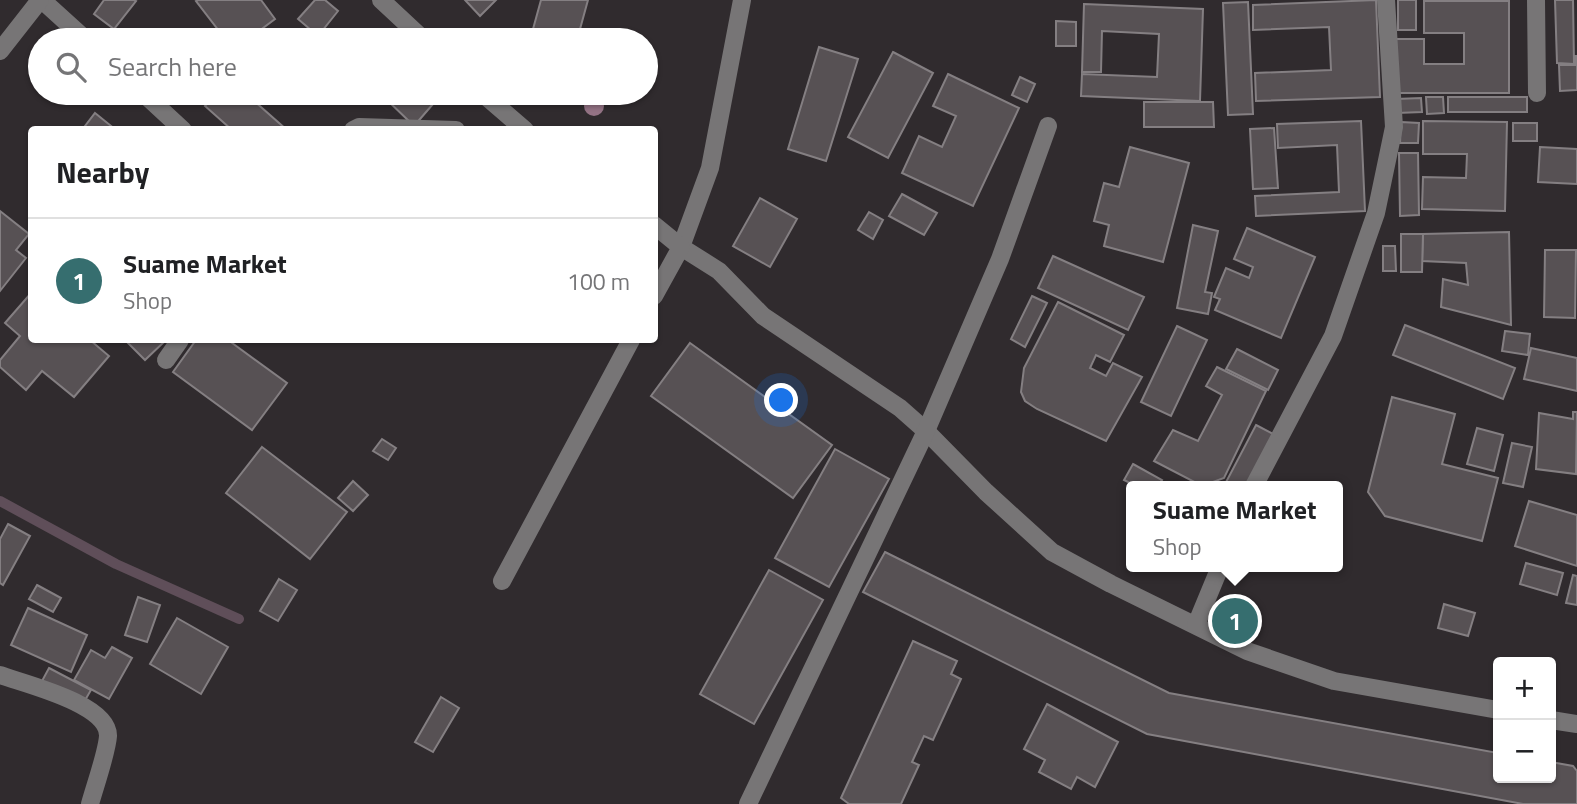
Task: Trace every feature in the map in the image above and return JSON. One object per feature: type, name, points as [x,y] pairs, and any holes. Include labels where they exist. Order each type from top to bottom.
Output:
[{"type":"street","points":[[0,51],[41,0],[72,28]]},
{"type":"street","points":[[381,0],[411,28]]},
{"type":"street","points":[[658,289],[681,247],[710,168],[742,0]]},
{"type":"street","points":[[1257,481],[1333,336],[1376,213],[1394,127],[1386,0]]},
{"type":"street","points":[[1536,0],[1537,93]]},
{"type":"street","points":[[156,105],[179,126]]},
{"type":"street","points":[[496,105],[520,126]]},
{"type":"street","points":[[748,804],[926,431],[1000,258],[1048,126]]},
{"type":"street","points":[[658,228],[681,247],[719,271],[764,316],[900,408],[1052,552],[1247,651],[1334,681],[1493,709]]},
{"type":"street","points":[[166,360],[178,343]]},
{"type":"street","points":[[502,581],[629,343]]},
{"type":"street","points":[[1196,625],[1218,572]]},
{"type":"street","points":[[0,675],[86,706],[101,717],[108,734],[90,804]]},
{"type":"street","points":[[1556,721],[1577,724]]},
{"type":"building","points":[[104,0],[136,1],[115,28],[94,14]]},
{"type":"building","points":[[261,0],[275,19],[263,28],[217,28],[196,1]]},
{"type":"building","points":[[315,0],[325,0],[338,11],[324,28],[309,28],[298,19]]},
{"type":"building","points":[[465,0],[496,0],[480,16]]},
{"type":"building","points":[[541,0],[588,0],[580,28],[533,28]]},
{"type":"building","points":[[1376,0],[1380,97],[1256,101],[1255,73],[1331,70],[1329,27],[1253,30],[1253,5]]},
{"type":"building","points":[[1398,0],[1416,0],[1416,30],[1398,30]]},
{"type":"building","points":[[1555,0],[1573,0],[1574,64],[1557,63]]},
{"type":"building","points":[[1424,1],[1509,1],[1509,93],[1396,93],[1396,39],[1424,39],[1424,64],[1464,64],[1464,33],[1424,33]]},
{"type":"building","points":[[1248,2],[1253,114],[1228,115],[1223,3]]},
{"type":"building","points":[[1084,4],[1203,9],[1200,101],[1081,96],[1082,74],[1157,77],[1159,34],[1102,31],[1101,72],[1082,72]]},
{"type":"building","points":[[1056,21],[1076,22],[1076,46],[1056,46]]},
{"type":"building","points":[[819,47],[858,59],[826,161],[788,149]]},
{"type":"building","points":[[893,52],[933,73],[888,158],[848,137]]},
{"type":"building","points":[[1575,56],[1577,90],[1560,91],[1559,65],[1575,65]]},
{"type":"building","points":[[948,74],[1019,108],[973,206],[902,173],[919,136],[942,147],[956,116],[933,106]]},
{"type":"building","points":[[1020,77],[1035,84],[1027,102],[1012,95]]},
{"type":"building","points":[[1426,97],[1443,97],[1444,113],[1427,114]]},
{"type":"building","points":[[1448,97],[1527,97],[1527,112],[1448,112]]},
{"type":"building","points":[[1421,98],[1422,112],[1397,113],[1396,99]]},
{"type":"building","points":[[1144,102],[1213,102],[1214,127],[1144,127]]},
{"type":"building","points":[[259,105],[282,126],[228,126],[205,106]]},
{"type":"building","points":[[392,105],[432,105],[414,126]]},
{"type":"building","points":[[95,113],[111,126],[85,126]]},
{"type":"building","points":[[1361,121],[1365,211],[1256,216],[1255,196],[1339,192],[1337,145],[1278,148],[1277,124]]},
{"type":"building","points":[[1423,121],[1507,122],[1505,211],[1422,209],[1423,177],[1466,178],[1467,154],[1423,154]]},
{"type":"building","points":[[1401,122],[1419,123],[1418,143],[1400,143]]},
{"type":"building","points":[[1513,123],[1537,123],[1537,141],[1513,141]]},
{"type":"building","points":[[1274,128],[1278,188],[1253,189],[1250,129]]},
{"type":"building","points":[[1130,147],[1189,163],[1163,262],[1104,246],[1109,225],[1094,221],[1104,183],[1119,187]]},
{"type":"building","points":[[1540,147],[1577,149],[1577,184],[1538,182]]},
{"type":"building","points":[[1399,153],[1418,153],[1419,215],[1400,216]]},
{"type":"building","points":[[902,194],[937,213],[924,235],[889,216]]},
{"type":"building","points":[[760,198],[797,219],[770,267],[733,246]]},
{"type":"building","points":[[0,211],[28,235],[16,250],[26,258],[0,291]]},
{"type":"building","points":[[869,212],[883,220],[873,239],[858,230]]},
{"type":"building","points":[[1193,225],[1218,231],[1205,292],[1212,293],[1208,314],[1177,308]]},
{"type":"building","points":[[1247,228],[1315,257],[1281,338],[1215,310],[1220,299],[1214,297],[1226,268],[1249,278],[1253,267],[1234,259]]},
{"type":"building","points":[[1509,232],[1511,325],[1441,307],[1443,279],[1468,285],[1466,263],[1422,261],[1423,234]]},
{"type":"building","points":[[1401,234],[1423,234],[1422,272],[1401,272]]},
{"type":"building","points":[[1383,246],[1395,246],[1396,271],[1383,271]]},
{"type":"building","points":[[1545,250],[1576,250],[1575,318],[1544,317]]},
{"type":"building","points":[[1053,256],[1144,297],[1128,330],[1038,288]]},
{"type":"building","points":[[1032,296],[1047,303],[1025,347],[1011,339]]},
{"type":"building","points":[[28,297],[28,343],[94,343],[109,356],[74,397],[42,371],[26,390],[0,367],[0,360],[20,336],[5,323]]},
{"type":"building","points":[[1058,302],[1124,335],[1110,362],[1096,355],[1090,368],[1106,376],[1113,363],[1142,377],[1106,441],[1037,409],[1025,401],[1021,392],[1024,368]]},
{"type":"building","points":[[1405,325],[1515,368],[1503,399],[1393,355]]},
{"type":"building","points":[[1177,326],[1207,340],[1171,416],[1141,402]]},
{"type":"building","points":[[1505,331],[1530,334],[1528,355],[1502,351]]},
{"type":"building","points":[[128,343],[163,343],[145,360]]},
{"type":"building","points":[[194,343],[232,343],[287,383],[252,430],[173,372]]},
{"type":"building","points":[[690,343],[832,445],[793,498],[651,396]]},
{"type":"building","points":[[1531,348],[1577,358],[1577,391],[1524,379]]},
{"type":"building","points":[[1237,349],[1278,370],[1268,390],[1226,369]]},
{"type":"building","points":[[1217,367],[1266,391],[1224,478],[1216,481],[1192,481],[1154,461],[1173,430],[1198,441],[1222,395],[1206,386]]},
{"type":"building","points":[[1392,397],[1455,414],[1442,464],[1498,478],[1482,541],[1385,516],[1368,492]]},
{"type":"building","points":[[1573,412],[1577,412],[1576,474],[1536,469],[1539,413],[1573,419]]},
{"type":"building","points":[[1256,425],[1277,436],[1253,481],[1227,481]]},
{"type":"building","points":[[1477,428],[1503,435],[1494,471],[1467,464]]},
{"type":"building","points":[[382,439],[396,448],[388,460],[373,451]]},
{"type":"building","points":[[1512,443],[1532,447],[1523,487],[1503,483]]},
{"type":"building","points":[[262,447],[347,512],[310,559],[226,493]]},
{"type":"building","points":[[835,449],[889,479],[829,587],[775,558]]},
{"type":"building","points":[[1133,464],[1162,480],[1126,481],[1124,480]]},
{"type":"building","points":[[353,481],[368,495],[353,511],[338,498]]},
{"type":"building","points":[[1529,501],[1577,515],[1577,566],[1515,546]]},
{"type":"building","points":[[8,524],[30,536],[3,585],[0,583],[0,539]]},
{"type":"building","points":[[885,552],[1169,693],[1493,752],[1493,783],[1556,783],[1556,763],[1573,766],[1577,771],[1577,804],[1523,804],[1147,734],[863,592]]},
{"type":"building","points":[[1526,563],[1563,573],[1557,595],[1520,584]]},
{"type":"building","points":[[769,570],[823,600],[754,724],[700,694]]},
{"type":"building","points":[[1573,575],[1577,576],[1577,605],[1566,603]]},
{"type":"building","points":[[279,579],[297,590],[278,621],[260,611]]},
{"type":"building","points":[[37,585],[61,598],[53,612],[29,599]]},
{"type":"building","points":[[138,597],[160,605],[147,642],[125,635]]},
{"type":"building","points":[[1444,604],[1475,613],[1468,636],[1438,628]]},
{"type":"building","points":[[28,608],[87,635],[71,672],[11,645]]},
{"type":"building","points":[[177,618],[228,647],[201,694],[150,664]]},
{"type":"building","points":[[913,641],[957,661],[951,674],[961,679],[933,740],[924,736],[912,762],[919,765],[901,804],[849,804],[841,798]]},
{"type":"building","points":[[112,647],[132,658],[109,699],[74,680],[91,650],[105,658]]},
{"type":"building","points":[[49,668],[91,690],[84,702],[42,681]]},
{"type":"building","points":[[441,697],[459,708],[433,752],[415,742]]},
{"type":"building","points":[[1047,704],[1118,742],[1095,787],[1077,777],[1071,789],[1039,772],[1045,760],[1024,749]]},
{"type":"waterway","points":[[0,501],[116,564],[239,619]]},
{"type":"place","name":"Suame Market","points":[[1235,621]]}]
